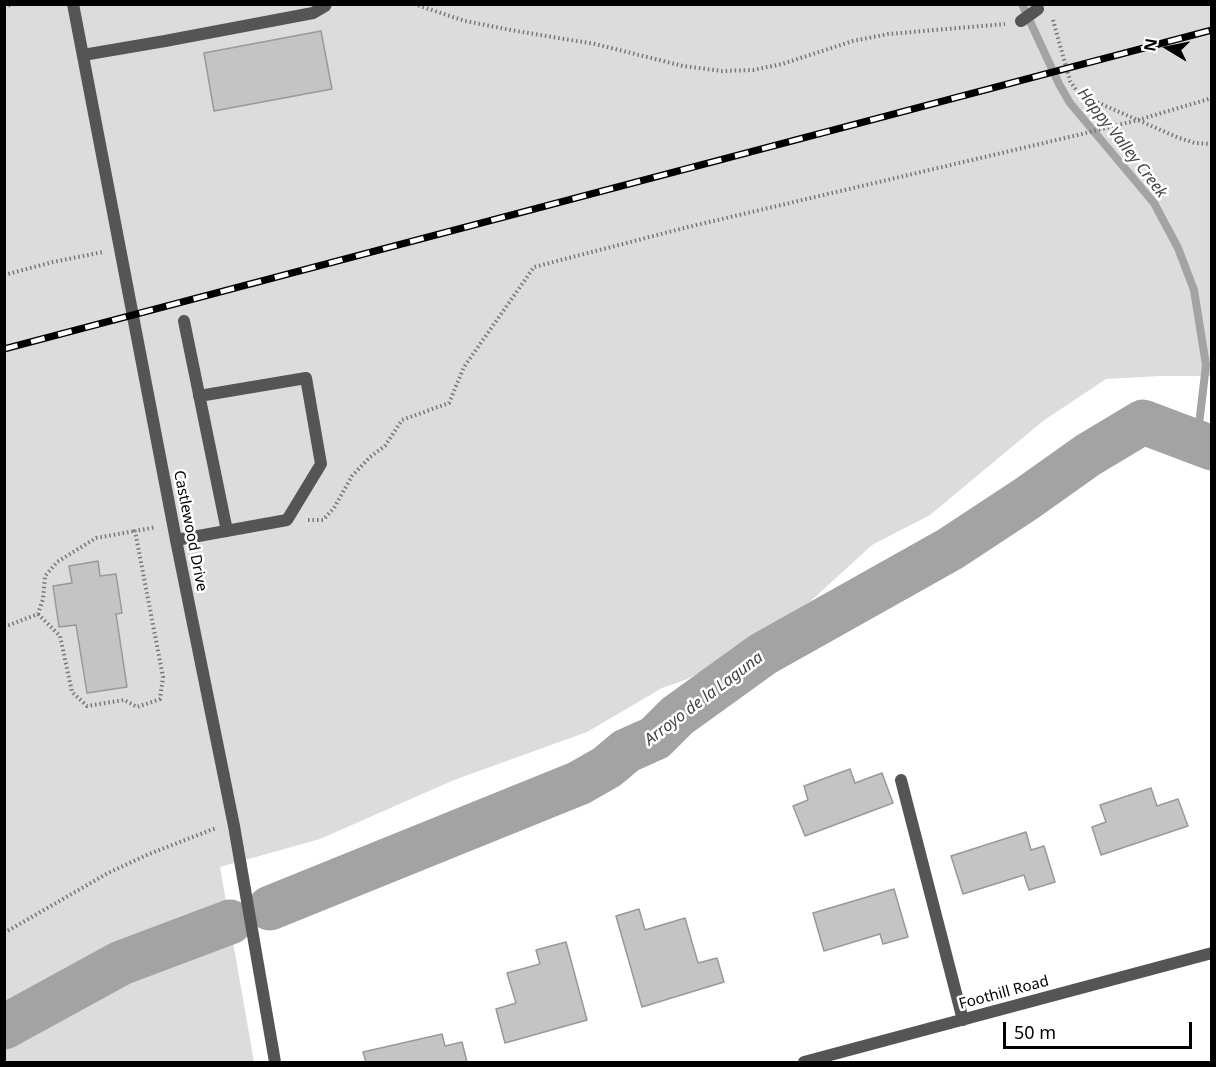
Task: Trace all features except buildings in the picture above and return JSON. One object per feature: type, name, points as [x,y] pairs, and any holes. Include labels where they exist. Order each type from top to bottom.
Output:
[{"type":"street","name":"Castlewood Drive","points":[[73,4],[233,824],[274,1060]]},
{"type":"street","points":[[82,55],[313,13],[326,4]]},
{"type":"street","points":[[1021,21],[1038,9]]},
{"type":"street","points":[[184,321],[227,531]]},
{"type":"street","points":[[176,540],[287,520],[321,464],[306,378],[199,396]]},
{"type":"street","points":[[901,780],[963,1020]]},
{"type":"street","name":"Foothill Road","points":[[804,1062],[1212,953]]},
{"type":"path","points":[[4,7],[14,4]]},
{"type":"path","points":[[414,4],[465,21],[595,44],[683,66],[722,71],[753,70],[782,64],[853,41],[888,34],[1011,24],[1021,21]]},
{"type":"path","points":[[1038,9],[1046,9],[1051,14],[1070,81],[1085,97],[1179,138],[1195,143],[1212,144]]},
{"type":"path","points":[[287,520],[322,520],[334,508],[351,476],[385,446],[402,420],[449,404],[464,367],[534,267],[688,227],[1082,134],[1212,98]]},
{"type":"path","points":[[4,275],[119,248]]},
{"type":"path","points":[[4,627],[38,614],[44,599],[45,576],[57,562],[96,538],[173,523]]},
{"type":"path","points":[[38,614],[60,636],[72,692],[87,706],[124,700],[137,707],[160,699],[163,677],[135,531]]},
{"type":"path","points":[[4,933],[108,873],[203,832],[233,824]]},
{"type":"shaded area","points":[[5,5],[1211,5],[1211,376],[1106,379],[1043,421],[930,515],[872,545],[778,631],[722,662],[685,680],[662,688],[587,732],[454,780],[320,839],[220,867],[254,1062],[5,1062]]},
{"type":"waterway","name":"Happy Valley Creek","points":[[1022,4],[1070,103],[1154,203],[1178,248],[1194,290],[1206,365],[1197,442]]},
{"type":"waterway","name":"Arroyo de la Laguna","points":[[270,908],[579,783],[607,767],[626,751],[655,738],[677,716],[763,654],[950,549],[1088,455],[1143,422],[1212,448]]},
{"type":"waterway","name":"Arroyo de la Laguna","points":[[4,1027],[121,963],[230,922]]},
{"type":"railway","points":[[4,349],[1212,30]]}]
